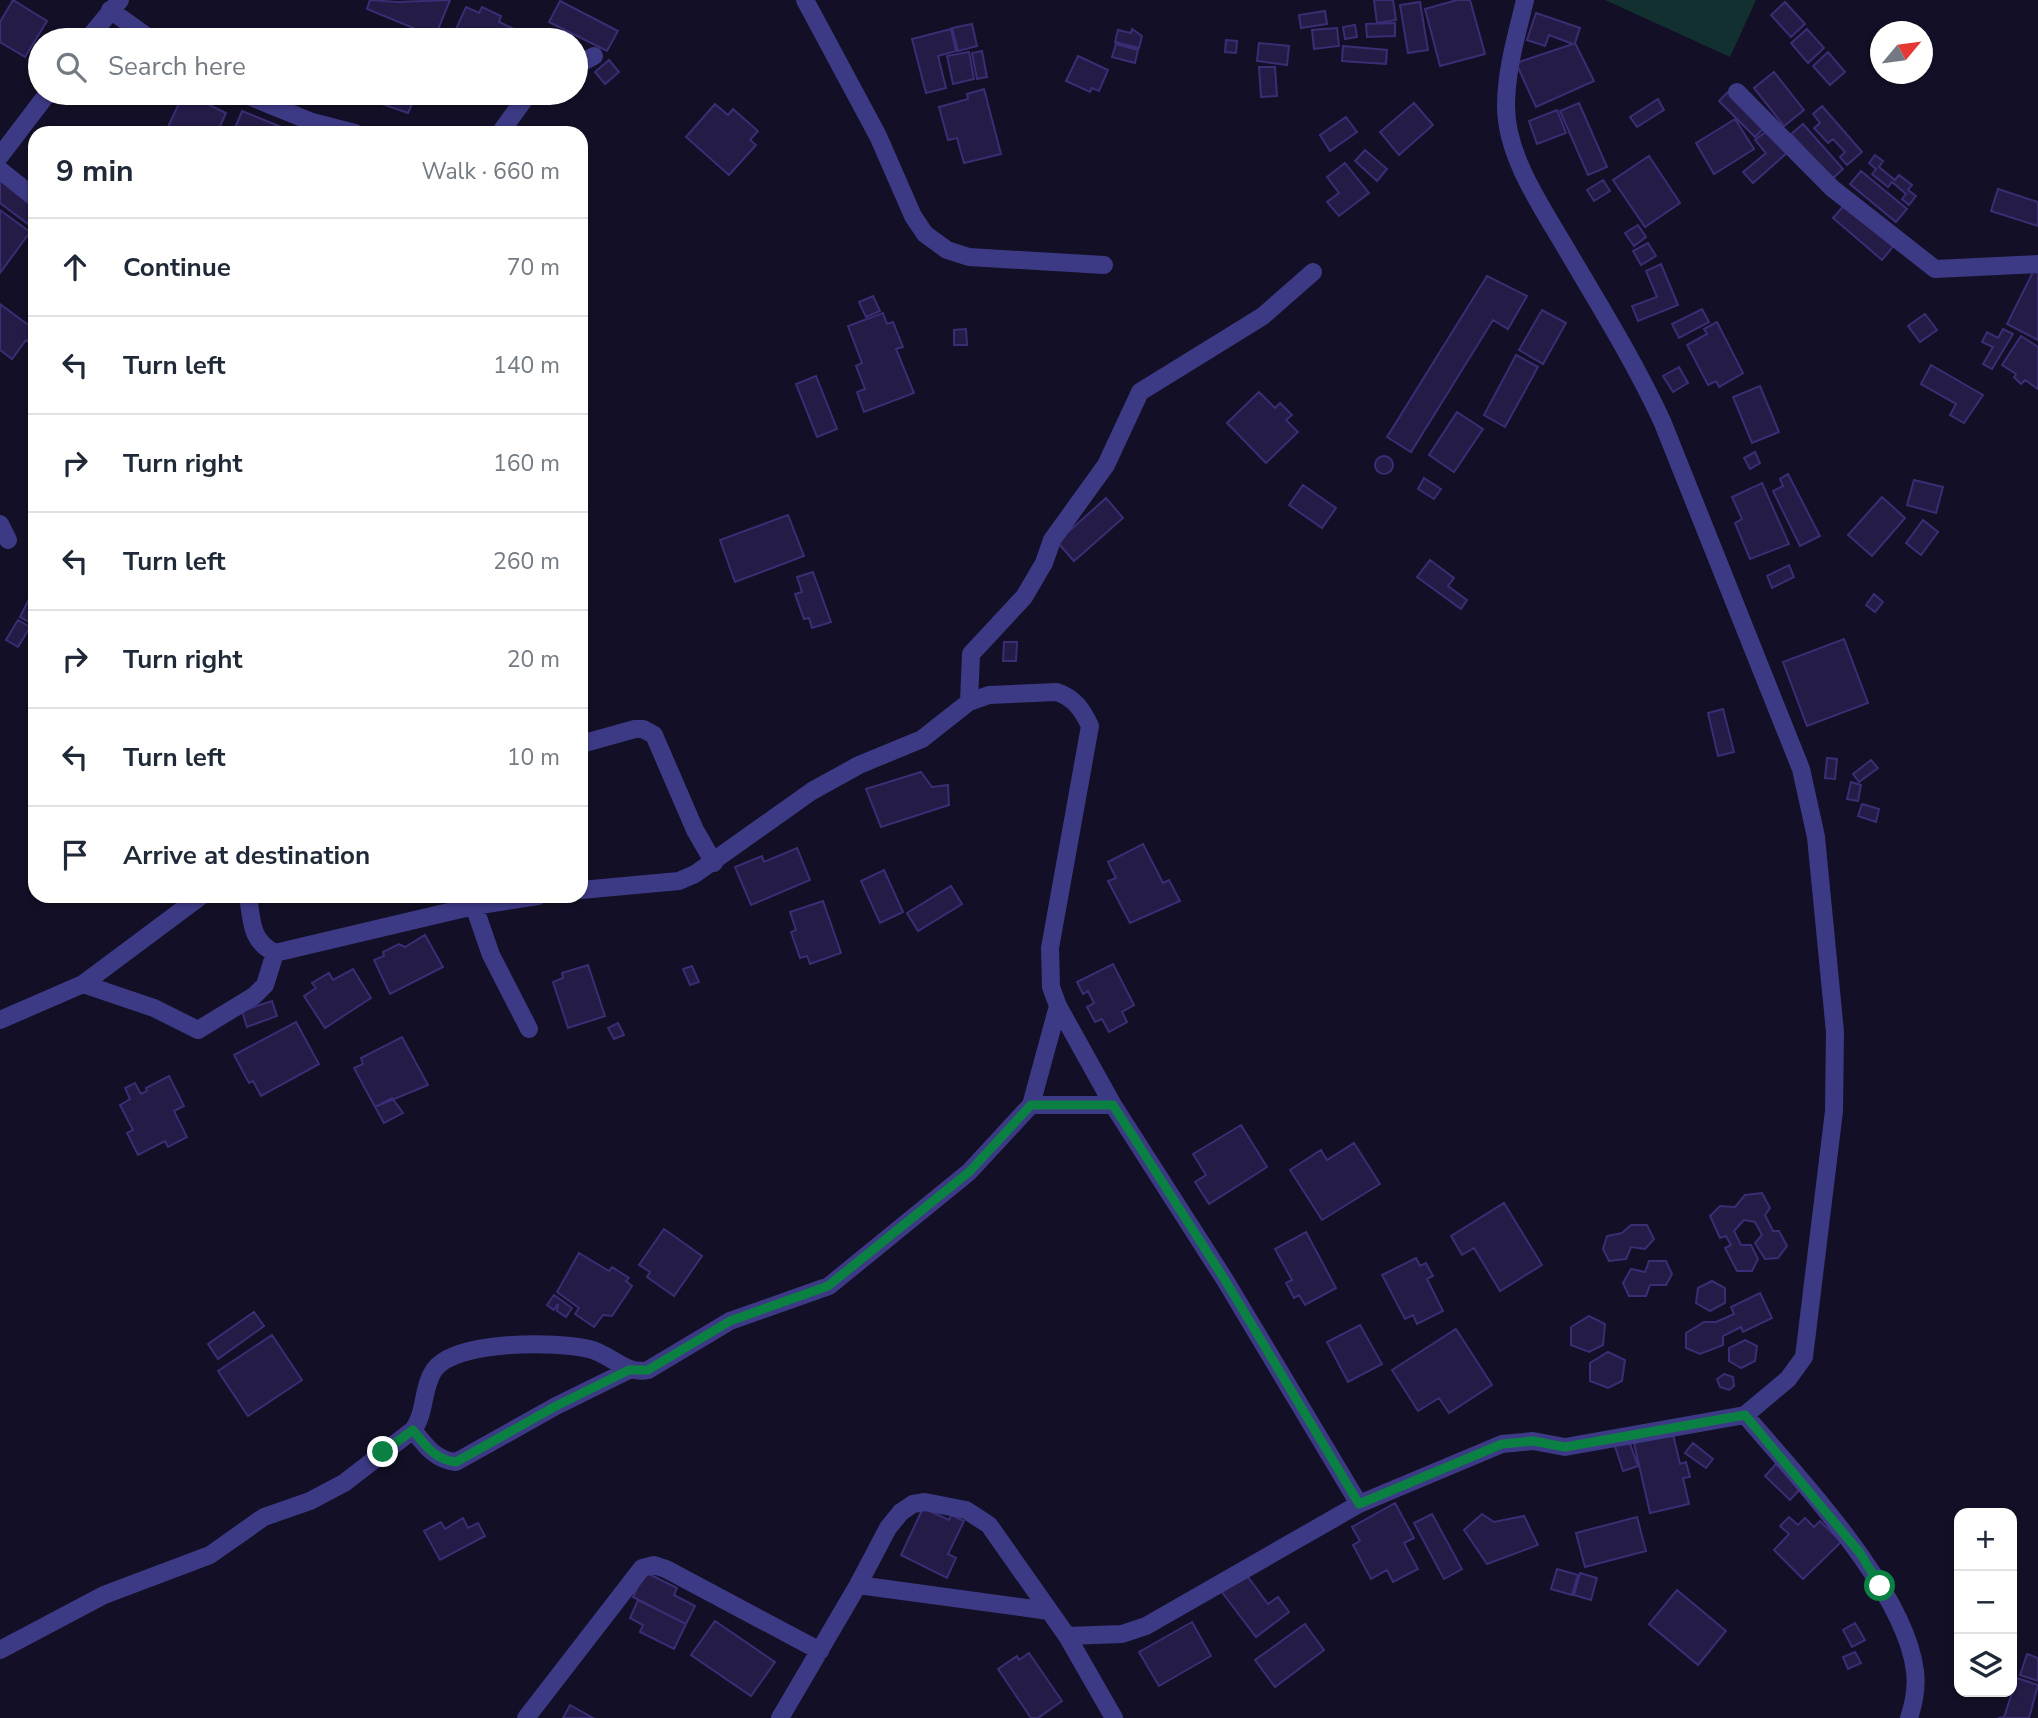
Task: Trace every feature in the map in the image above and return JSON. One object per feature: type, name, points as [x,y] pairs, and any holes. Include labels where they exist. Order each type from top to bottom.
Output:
[{"type":"street","points":[[805,0],[878,136],[913,216],[925,234],[947,250],[969,257],[1104,265]]},
{"type":"street","points":[[1067,1636],[1122,1634],[1146,1626],[1359,1504],[1502,1444],[1533,1441],[1565,1447],[1745,1415],[1788,1380],[1804,1357],[1834,1111],[1835,1032],[1816,837],[1801,769],[1662,421],[1645,385],[1540,203],[1519,160],[1509,129],[1506,106],[1513,52],[1525,0]]},
{"type":"street","points":[[97,28],[115,5],[139,28]]},
{"type":"street","points":[[588,59],[594,56]]},
{"type":"street","points":[[1737,92],[1832,188],[1935,269],[2038,264]]},
{"type":"street","points":[[0,156],[39,105]]},
{"type":"street","points":[[270,105],[328,126]]},
{"type":"street","points":[[505,126],[520,105]]},
{"type":"street","points":[[0,170],[28,192]]},
{"type":"street","points":[[970,702],[971,654],[1024,597],[1044,562],[1052,540],[1106,465],[1140,392],[1263,316],[1313,272]]},
{"type":"street","points":[[588,889],[679,881],[714,863],[812,790],[859,765],[922,739],[970,702],[989,695],[1057,692],[1079,706],[1090,726],[1050,948],[1052,987],[1058,1006],[1113,1105],[1225,1280],[1359,1504]]},
{"type":"street","points":[[588,742],[635,729],[643,729],[654,735],[695,830],[714,863]]},
{"type":"street","points":[[0,1020],[83,984],[192,903]]},
{"type":"street","points":[[249,903],[254,935],[262,947],[275,953],[488,903]]},
{"type":"street","points":[[474,905],[491,955],[529,1029]]},
{"type":"street","points":[[83,984],[154,1009],[198,1030],[254,996],[265,985],[275,953]]},
{"type":"street","points":[[413,1430],[431,1452],[445,1461],[456,1462],[556,1406],[629,1370],[648,1370],[730,1321],[828,1286],[969,1172],[1031,1105],[1058,1006]]},
{"type":"street","points":[[1031,1105],[1113,1105]]},
{"type":"street","points":[[0,1650],[104,1595],[210,1555],[264,1517],[310,1502],[344,1483],[413,1430],[419,1422],[434,1371],[454,1355],[477,1349],[535,1345],[576,1346],[592,1349],[629,1370]]},
{"type":"street","points":[[1745,1415],[1860,1553],[1898,1619],[1915,1671],[1914,1701],[1909,1718]]},
{"type":"street","points":[[781,1717],[858,1586],[888,1528],[901,1512],[913,1504],[939,1504],[966,1510],[989,1525],[1067,1636],[1114,1718]]},
{"type":"street","points":[[526,1718],[642,1568],[654,1566],[666,1569],[820,1651]]},
{"type":"street","points":[[858,1586],[1049,1611]]},
{"type":"green space","points":[[1605,0],[1756,0],[1730,57]]},
{"type":"building","points":[[13,0],[47,21],[43,28],[28,28],[28,52],[25,57],[0,42],[0,22]]},
{"type":"building","points":[[370,0],[450,0],[439,28],[413,28],[367,9]]},
{"type":"building","points":[[1374,0],[1393,0],[1396,20],[1377,23]]},
{"type":"building","points":[[1457,0],[1470,0],[1485,54],[1440,66],[1425,9]]},
{"type":"building","points":[[560,1],[618,31],[607,51],[588,42],[588,28],[561,28],[549,22]]},
{"type":"building","points":[[1420,2],[1428,50],[1408,53],[1400,5]]},
{"type":"building","points":[[1785,2],[1805,24],[1791,37],[1771,15]]},
{"type":"building","points":[[466,7],[479,13],[482,7],[501,16],[499,22],[512,28],[456,28]]},
{"type":"building","points":[[1325,11],[1327,24],[1301,28],[1299,15]]},
{"type":"building","points":[[1536,13],[1580,28],[1575,43],[1594,81],[1536,107],[1516,63],[1573,44],[1549,35],[1545,46],[1527,40]]},
{"type":"building","points":[[1395,23],[1395,36],[1367,37],[1366,24]]},
{"type":"building","points":[[972,24],[977,46],[958,51],[952,28]]},
{"type":"building","points":[[1355,25],[1357,37],[1345,39],[1343,27]]},
{"type":"building","points":[[1337,28],[1339,46],[1314,49],[1312,30]]},
{"type":"building","points":[[951,29],[956,51],[938,56],[946,88],[926,93],[912,39]]},
{"type":"building","points":[[1132,29],[1142,36],[1139,48],[1115,42],[1118,30],[1131,33]]},
{"type":"building","points":[[1807,29],[1824,48],[1808,63],[1791,43]]},
{"type":"building","points":[[1226,40],[1237,41],[1236,53],[1225,52]]},
{"type":"building","points":[[1259,43],[1289,46],[1287,65],[1257,61]]},
{"type":"building","points":[[1116,44],[1138,50],[1135,63],[1112,57]]},
{"type":"building","points":[[1343,46],[1387,50],[1386,64],[1342,61]]},
{"type":"building","points":[[982,51],[987,77],[977,79],[972,53]]},
{"type":"building","points":[[969,52],[974,79],[953,84],[947,56]]},
{"type":"building","points":[[1828,52],[1845,72],[1830,85],[1813,66]]},
{"type":"building","points":[[1078,56],[1108,70],[1099,91],[1092,88],[1090,92],[1066,81]]},
{"type":"building","points":[[609,60],[619,72],[605,84],[595,72]]},
{"type":"building","points":[[1259,67],[1275,67],[1277,96],[1261,97]]},
{"type":"building","points":[[1774,72],[1804,110],[1784,126],[1754,88]]},
{"type":"building","points":[[984,89],[1001,154],[964,163],[957,138],[948,140],[939,107],[968,99],[967,94]]},
{"type":"building","points":[[1729,91],[1765,127],[1755,137],[1719,101]]},
{"type":"building","points":[[1658,99],[1664,110],[1637,127],[1630,117]]},
{"type":"building","points":[[1414,103],[1433,125],[1399,155],[1380,132]]},
{"type":"building","points":[[1579,103],[1607,167],[1588,175],[1560,111]]},
{"type":"building","points":[[715,104],[728,115],[733,109],[758,131],[750,140],[756,145],[729,175],[686,137]]},
{"type":"building","points":[[178,105],[209,105],[226,113],[220,126],[168,126]]},
{"type":"building","points":[[385,105],[412,105],[408,113]]},
{"type":"building","points":[[1822,106],[1862,152],[1847,165],[1840,157],[1845,152],[1833,139],[1828,143],[1814,128],[1820,123],[1813,114]]},
{"type":"building","points":[[1557,110],[1566,133],[1537,144],[1529,121]]},
{"type":"building","points":[[242,111],[279,126],[236,126]]},
{"type":"building","points":[[1346,117],[1357,132],[1330,151],[1320,135]]},
{"type":"building","points":[[1735,119],[1754,149],[1714,174],[1696,143]]},
{"type":"building","points":[[1803,124],[1843,169],[1832,179],[1791,134]]},
{"type":"building","points":[[1768,130],[1788,152],[1753,183],[1743,172],[1766,153],[1755,140]]},
{"type":"building","points":[[1365,150],[1387,169],[1377,181],[1355,161]]},
{"type":"building","points":[[1875,155],[1883,161],[1879,167],[1895,180],[1899,175],[1912,185],[1908,190],[1916,196],[1909,205],[1902,199],[1906,194],[1892,182],[1888,187],[1872,174],[1876,169],[1869,163]]},
{"type":"building","points":[[1649,156],[1680,203],[1645,227],[1613,180]]},
{"type":"building","points":[[1345,163],[1369,193],[1339,216],[1327,202],[1339,193],[1327,177]]},
{"type":"building","points":[[1861,171],[1907,209],[1896,222],[1850,184]]},
{"type":"building","points":[[0,180],[28,202],[28,224],[0,203]]},
{"type":"building","points":[[1603,180],[1610,191],[1594,201],[1587,190]]},
{"type":"building","points":[[1998,189],[2038,202],[2038,226],[1991,211]]},
{"type":"building","points":[[1848,201],[1896,243],[1882,260],[1833,218]]},
{"type":"building","points":[[0,210],[28,231],[28,235],[0,273]]},
{"type":"building","points":[[1638,225],[1646,237],[1634,246],[1625,233]]},
{"type":"building","points":[[1648,243],[1656,256],[1641,265],[1633,251]]},
{"type":"building","points":[[1661,264],[1678,305],[1638,321],[1632,306],[1657,297],[1646,271]]},
{"type":"building","points":[[2035,268],[2038,269],[2038,340],[2007,324]]},
{"type":"building","points":[[1487,276],[1527,296],[1508,329],[1493,320],[1411,452],[1387,437]]},
{"type":"building","points":[[873,296],[880,311],[866,317],[859,302]]},
{"type":"building","points":[[0,304],[28,325],[28,342],[26,340],[12,359],[0,350]]},
{"type":"building","points":[[1702,309],[1709,322],[1679,338],[1672,324]]},
{"type":"building","points":[[1542,310],[1566,323],[1543,364],[1519,350]]},
{"type":"building","points":[[883,313],[887,324],[893,322],[903,347],[896,349],[914,393],[864,412],[857,392],[865,389],[856,366],[862,363],[848,326]]},
{"type":"building","points":[[1925,314],[1937,330],[1920,342],[1908,326]]},
{"type":"building","points":[[1717,322],[1743,373],[1719,387],[1716,381],[1708,385],[1687,345],[1707,334],[1704,329]]},
{"type":"building","points":[[966,329],[967,345],[954,345],[954,330]]},
{"type":"building","points":[[2003,329],[2013,334],[1992,369],[1983,364],[1993,347],[1982,342],[1987,332],[1998,338]]},
{"type":"building","points":[[2021,336],[2038,347],[2038,389],[2025,380],[2021,384],[2014,377],[2016,374],[2002,365]]},
{"type":"building","points":[[1516,355],[1538,367],[1505,427],[1484,415]]},
{"type":"building","points":[[1931,365],[1983,395],[1964,423],[1950,415],[1956,404],[1921,384]]},
{"type":"building","points":[[1679,367],[1688,383],[1673,392],[1663,376]]},
{"type":"building","points":[[816,376],[837,429],[817,437],[796,384]]},
{"type":"building","points":[[1760,386],[1779,432],[1752,443],[1733,397]]},
{"type":"building","points":[[1259,392],[1275,408],[1280,403],[1292,415],[1286,420],[1298,432],[1266,463],[1227,423]]},
{"type":"building","points":[[1457,412],[1483,429],[1454,472],[1429,455]]},
{"type":"building","points":[[1755,452],[1760,463],[1750,469],[1744,458]]},
{"type":"building","points":[[1384,456],[1390,459],[1393,465],[1390,471],[1384,474],[1378,471],[1375,465],[1378,459]]},
{"type":"building","points":[[1788,474],[1820,536],[1800,546],[1773,491],[1783,486],[1780,479]]},
{"type":"building","points":[[1424,478],[1441,489],[1434,499],[1418,489]]},
{"type":"building","points":[[1914,480],[1943,487],[1936,513],[1907,505]]},
{"type":"building","points":[[1762,483],[1789,544],[1750,559],[1735,523],[1742,519],[1732,497]]},
{"type":"building","points":[[1303,485],[1336,508],[1322,528],[1289,505]]},
{"type":"building","points":[[1882,497],[1905,518],[1872,556],[1848,535]]},
{"type":"building","points":[[1106,498],[1123,518],[1074,561],[1057,542]]},
{"type":"building","points":[[788,515],[804,556],[735,582],[720,540]]},
{"type":"building","points":[[1923,520],[1938,532],[1921,555],[1906,543]]},
{"type":"building","points":[[1430,560],[1454,578],[1448,586],[1467,600],[1461,609],[1417,577]]},
{"type":"building","points":[[1789,565],[1794,577],[1772,588],[1767,576]]},
{"type":"building","points":[[813,572],[831,622],[812,628],[809,618],[804,619],[795,594],[802,592],[797,577]]},
{"type":"building","points":[[1874,594],[1883,602],[1875,612],[1866,605]]},
{"type":"building","points":[[28,601],[28,621],[20,617]]},
{"type":"building","points":[[18,620],[28,626],[18,647],[6,640]]},
{"type":"building","points":[[1844,639],[1868,703],[1807,726],[1783,662]]},
{"type":"building","points":[[1004,642],[1017,642],[1016,661],[1003,661]]},
{"type":"building","points":[[1723,709],[1734,752],[1718,756],[1708,713]]},
{"type":"building","points":[[1827,758],[1837,759],[1835,779],[1825,778]]},
{"type":"building","points":[[1871,760],[1878,768],[1859,782],[1853,774]]},
{"type":"building","points":[[921,772],[932,787],[948,785],[949,805],[881,827],[866,789]]},
{"type":"building","points":[[1851,782],[1861,785],[1858,801],[1847,799]]},
{"type":"building","points":[[1862,804],[1879,809],[1876,822],[1858,816]]},
{"type":"building","points":[[1143,844],[1163,883],[1169,880],[1180,901],[1130,923],[1108,881],[1116,878],[1108,862]]},
{"type":"building","points":[[797,848],[810,880],[751,905],[735,867],[762,856],[764,862]]},
{"type":"building","points":[[884,870],[903,912],[880,923],[861,881]]},
{"type":"building","points":[[951,886],[962,904],[918,931],[907,913]]},
{"type":"building","points":[[823,901],[841,953],[810,964],[807,956],[800,958],[791,932],[796,930],[790,912]]},
{"type":"building","points":[[425,935],[443,967],[390,994],[374,960],[399,944],[405,947]]},
{"type":"building","points":[[1113,964],[1134,1005],[1122,1012],[1127,1022],[1109,1032],[1102,1019],[1095,1022],[1087,1007],[1094,1003],[1088,991],[1083,994],[1077,982]]},
{"type":"building","points":[[588,965],[605,1016],[568,1028],[553,982],[563,978],[562,973]]},
{"type":"building","points":[[692,966],[699,982],[690,985],[683,969]]},
{"type":"building","points":[[353,969],[371,998],[325,1028],[304,996],[316,988],[312,983],[329,973],[333,980]]},
{"type":"building","points":[[272,1001],[277,1016],[247,1027],[242,1011]]},
{"type":"building","points":[[296,1022],[319,1064],[261,1096],[253,1081],[249,1083],[234,1055]]},
{"type":"building","points":[[618,1023],[624,1035],[614,1039],[608,1028]]},
{"type":"building","points":[[402,1037],[428,1085],[375,1107],[354,1068],[363,1064],[361,1058]]},
{"type":"building","points":[[169,1076],[184,1106],[174,1111],[187,1137],[168,1147],[165,1141],[138,1155],[127,1133],[133,1130],[120,1105],[130,1099],[125,1088],[135,1083],[141,1094],[147,1091],[146,1088]]},
{"type":"building","points":[[392,1098],[403,1113],[384,1123],[375,1107]]},
{"type":"building","points":[[1241,1125],[1267,1167],[1209,1204],[1195,1182],[1206,1175],[1193,1154]]},
{"type":"building","points":[[1354,1143],[1380,1184],[1322,1220],[1290,1170],[1321,1150],[1327,1160]]},
{"type":"building","points":[[1762,1193],[1770,1208],[1765,1215],[1773,1231],[1779,1231],[1787,1246],[1778,1258],[1765,1259],[1755,1243],[1762,1235],[1755,1222],[1744,1220],[1734,1231],[1741,1245],[1751,1245],[1758,1259],[1752,1271],[1737,1271],[1725,1248],[1731,1245],[1726,1236],[1720,1238],[1710,1216],[1720,1206],[1735,1207],[1745,1195]]},
{"type":"building","points":[[1504,1203],[1542,1265],[1500,1291],[1474,1248],[1462,1255],[1451,1236]]},
{"type":"building","points":[[1631,1225],[1647,1225],[1654,1239],[1645,1249],[1631,1247],[1626,1259],[1609,1261],[1603,1249],[1607,1236],[1622,1233]]},
{"type":"building","points":[[664,1229],[702,1256],[674,1296],[647,1277],[650,1272],[639,1265]]},
{"type":"building","points":[[1306,1232],[1336,1288],[1305,1305],[1299,1295],[1294,1298],[1286,1283],[1292,1280],[1275,1249]]},
{"type":"building","points":[[579,1253],[609,1271],[612,1267],[629,1278],[626,1281],[632,1286],[612,1316],[603,1315],[594,1327],[575,1314],[579,1308],[557,1292]]},
{"type":"building","points":[[1416,1258],[1420,1266],[1426,1263],[1433,1276],[1427,1279],[1443,1311],[1417,1324],[1413,1315],[1405,1319],[1382,1275]]},
{"type":"building","points":[[1649,1261],[1666,1261],[1672,1274],[1666,1285],[1650,1285],[1646,1296],[1629,1296],[1623,1283],[1631,1269],[1645,1272]]},
{"type":"building","points":[[1712,1281],[1725,1288],[1725,1303],[1710,1311],[1696,1303],[1698,1288]]},
{"type":"building","points":[[1760,1293],[1772,1318],[1743,1332],[1741,1327],[1723,1336],[1723,1345],[1700,1354],[1686,1348],[1686,1333],[1704,1322],[1716,1322],[1734,1314],[1731,1307]]},
{"type":"building","points":[[554,1295],[572,1308],[566,1317],[557,1311],[558,1304],[554,1310],[547,1305]]},
{"type":"building","points":[[254,1312],[264,1326],[218,1359],[208,1344]]},
{"type":"building","points":[[1589,1316],[1605,1324],[1603,1345],[1589,1352],[1571,1345],[1571,1327]]},
{"type":"building","points":[[1360,1325],[1382,1364],[1348,1382],[1327,1342]]},
{"type":"building","points":[[1456,1329],[1492,1385],[1449,1413],[1439,1398],[1418,1411],[1392,1370]]},
{"type":"building","points":[[272,1335],[302,1380],[248,1416],[218,1371]]},
{"type":"building","points":[[1745,1340],[1757,1346],[1755,1361],[1741,1368],[1729,1361],[1729,1348]]},
{"type":"building","points":[[1608,1352],[1625,1360],[1622,1381],[1608,1388],[1590,1381],[1590,1363]]},
{"type":"building","points":[[1724,1374],[1733,1377],[1734,1386],[1729,1390],[1720,1387],[1717,1379]]},
{"type":"building","points":[[1673,1434],[1680,1464],[1686,1462],[1690,1477],[1683,1478],[1689,1504],[1650,1513],[1634,1443]]},
{"type":"building","points":[[1628,1438],[1638,1466],[1623,1471],[1614,1443]]},
{"type":"building","points":[[1693,1443],[1713,1459],[1706,1468],[1685,1453]]},
{"type":"building","points":[[1776,1464],[1801,1488],[1790,1500],[1765,1476]]},
{"type":"building","points":[[1395,1503],[1414,1538],[1404,1543],[1418,1569],[1393,1582],[1387,1570],[1371,1579],[1353,1545],[1360,1541],[1352,1527]]},
{"type":"building","points":[[923,1508],[949,1520],[951,1515],[964,1521],[948,1554],[956,1558],[947,1578],[901,1555]]},
{"type":"building","points":[[1432,1514],[1462,1569],[1444,1579],[1414,1523]]},
{"type":"building","points":[[1482,1514],[1494,1522],[1524,1516],[1538,1545],[1487,1564],[1464,1530]]},
{"type":"building","points":[[1637,1517],[1646,1551],[1585,1567],[1576,1533]]},
{"type":"building","points":[[1789,1517],[1798,1525],[1805,1518],[1814,1527],[1820,1521],[1841,1542],[1803,1579],[1774,1550],[1789,1534],[1780,1526]]},
{"type":"building","points":[[463,1518],[468,1528],[478,1523],[485,1536],[440,1560],[424,1531],[441,1522],[445,1529]]},
{"type":"building","points":[[1557,1569],[1578,1575],[1572,1595],[1551,1589]]},
{"type":"building","points":[[645,1572],[677,1588],[674,1595],[695,1606],[686,1624],[633,1597]]},
{"type":"building","points":[[1245,1573],[1268,1604],[1278,1597],[1289,1612],[1256,1637],[1221,1591]]},
{"type":"building","points":[[1580,1573],[1597,1578],[1591,1600],[1574,1595]]},
{"type":"building","points":[[1677,1590],[1726,1631],[1698,1665],[1649,1624]]},
{"type":"building","points":[[638,1600],[686,1624],[674,1649],[640,1632],[643,1625],[630,1618]]},
{"type":"building","points":[[715,1621],[775,1662],[751,1696],[691,1655]]},
{"type":"building","points":[[1192,1622],[1211,1656],[1159,1686],[1139,1652]]},
{"type":"building","points":[[1855,1623],[1865,1640],[1852,1647],[1843,1630]]},
{"type":"building","points":[[1305,1624],[1324,1650],[1275,1687],[1255,1660]]},
{"type":"building","points":[[1855,1652],[1861,1663],[1848,1669],[1843,1657]]},
{"type":"building","points":[[1029,1653],[1062,1701],[1038,1718],[1031,1718],[998,1669],[1017,1656],[1019,1660]]},
{"type":"building","points":[[2027,1654],[2038,1658],[2038,1681],[2020,1675]]},
{"type":"building","points":[[2017,1678],[2038,1685],[2029,1718],[1998,1718],[2004,1717],[2011,1697],[2017,1697]]},
{"type":"building","points":[[570,1705],[593,1718],[563,1718]]},
{"type":"route","points":[[383,1452],[413,1430],[431,1452],[445,1461],[456,1462],[556,1406],[629,1370],[648,1370],[730,1321],[828,1286],[969,1172],[1031,1105],[1113,1105],[1225,1280],[1359,1504],[1502,1444],[1533,1441],[1565,1447],[1745,1415],[1860,1553],[1880,1586]]}]
